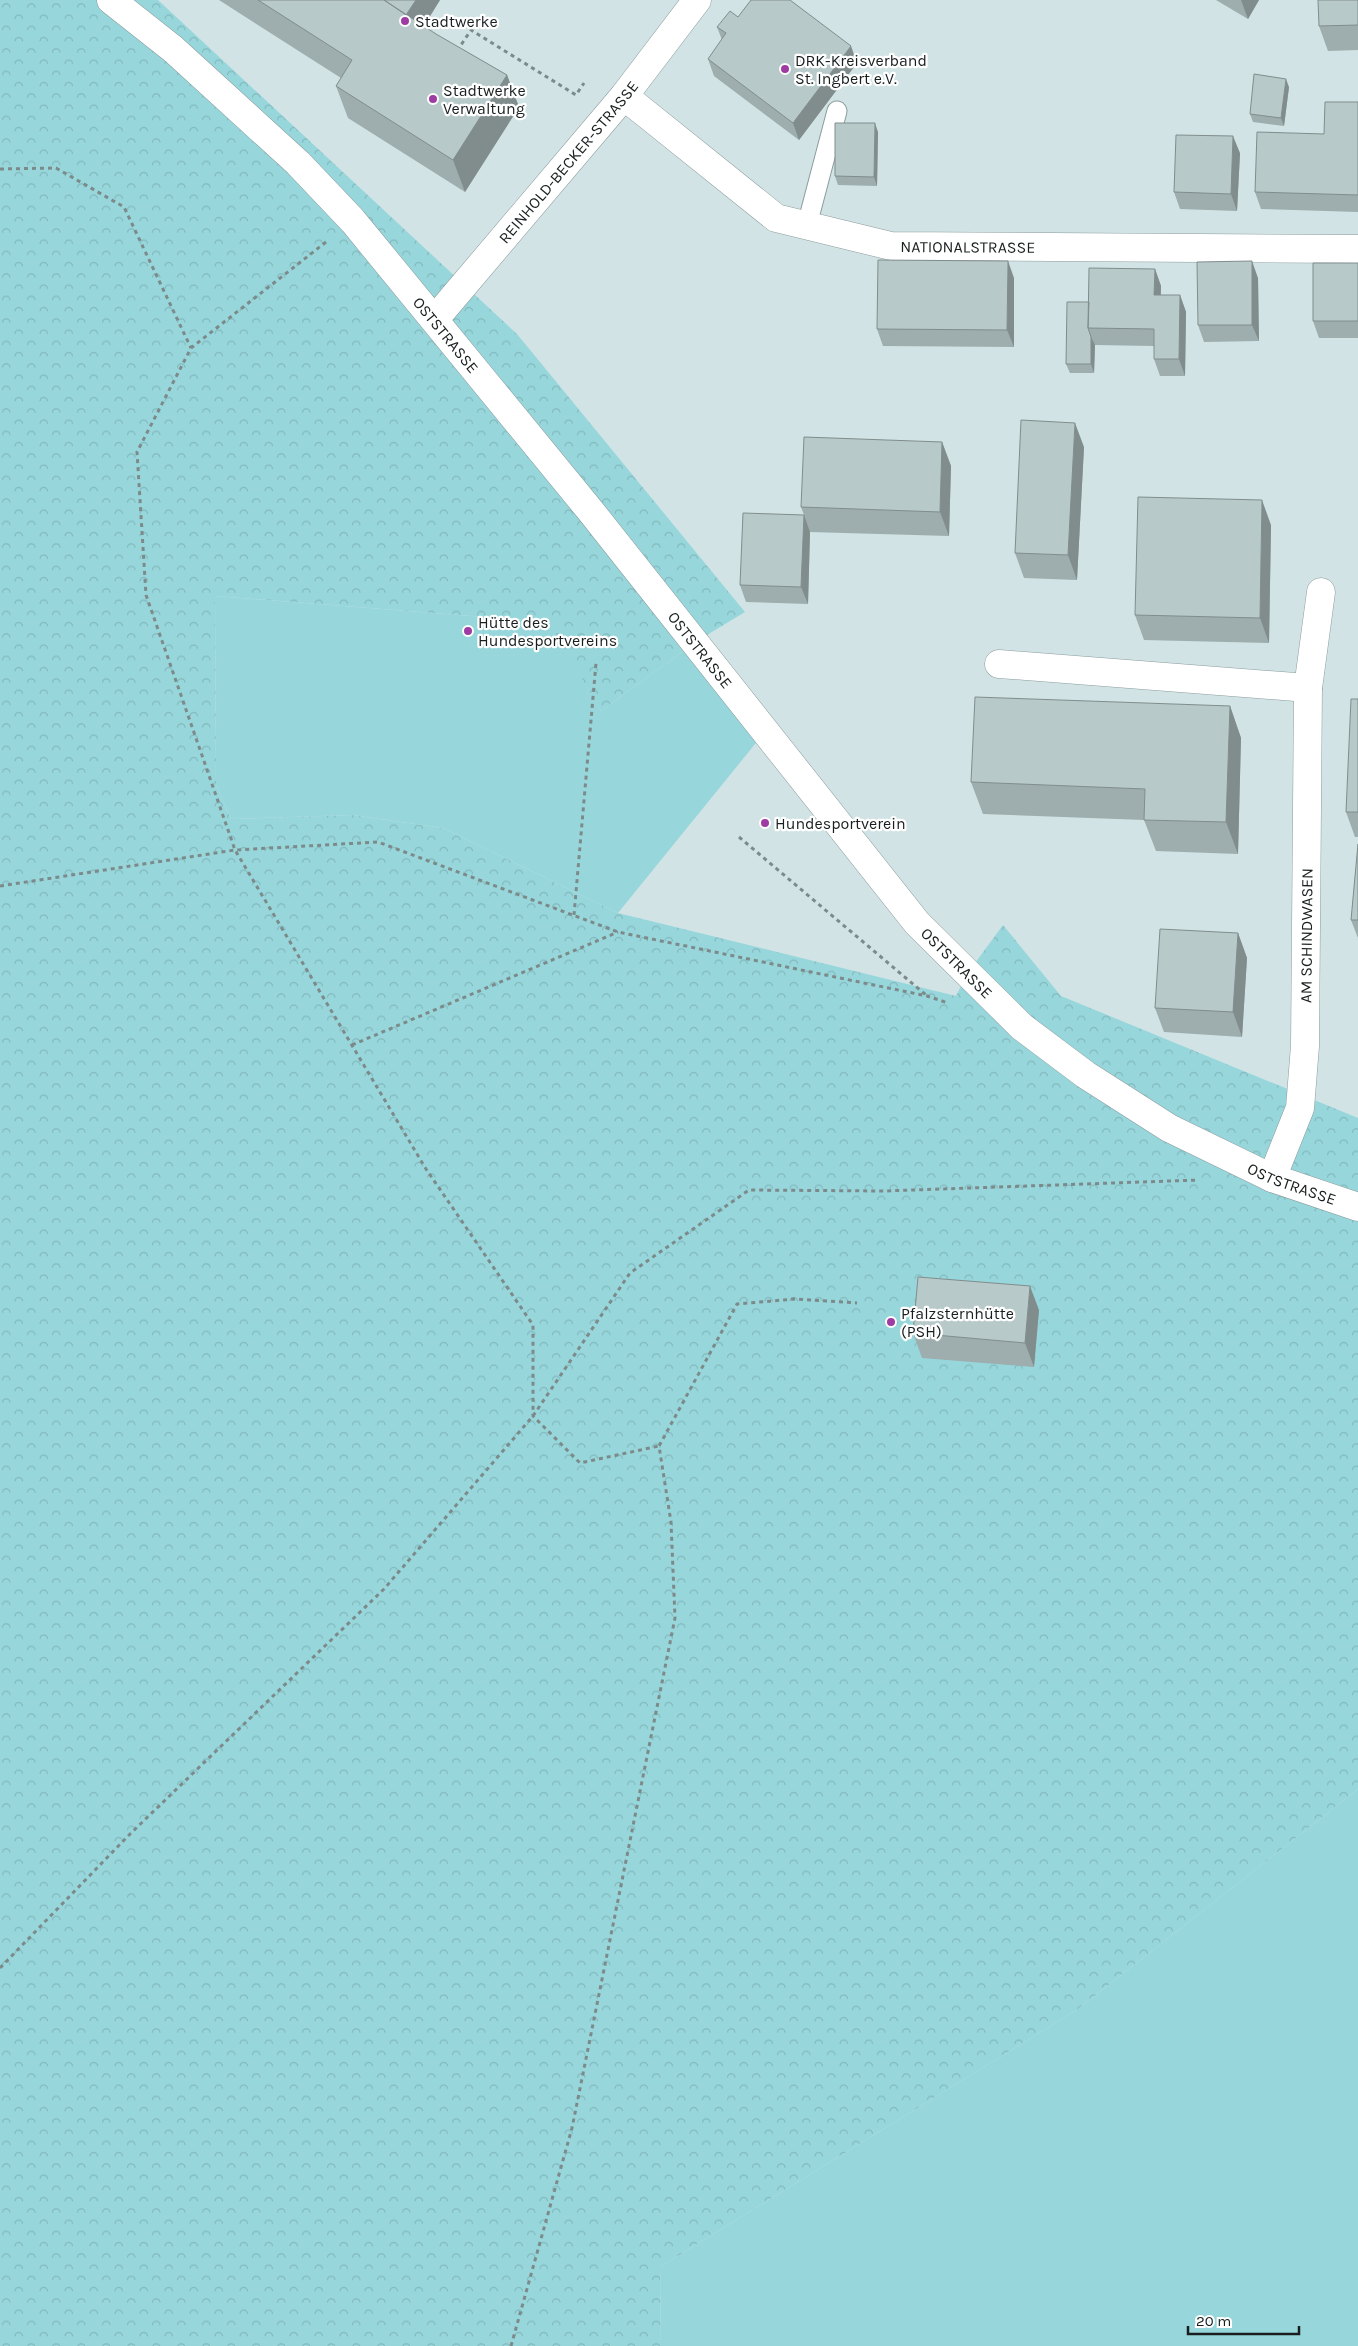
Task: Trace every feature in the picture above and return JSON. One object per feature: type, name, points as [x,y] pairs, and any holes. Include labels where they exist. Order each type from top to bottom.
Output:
[{"type":"street","name":"OSTSTRASSE","points":[[111,0],[173,49],[298,163],[352,221],[435,319],[589,509],[917,923],[1022,1027],[1086,1075],[1170,1128],[1272,1178],[1358,1206]]},
{"type":"street","name":"REINHOLD-BECKER-STRASSE","points":[[435,319],[624,96],[697,0]]},
{"type":"street","name":"NATIONALSTRASSE","points":[[624,96],[776,218],[891,246],[1358,249]]},
{"type":"street","name":"AM SCHINDWASEN","points":[[1272,1178],[1300,1108],[1301,1099],[1305,1046],[1308,688],[1321,592]]},
{"type":"street","points":[[999,664],[1308,688]]},
{"type":"lane","points":[[807,225],[837,111]]},
{"type":"path","points":[[452,59],[471,30],[576,95],[584,83]]},
{"type":"path","points":[[0,169],[56,168],[124,207],[191,348]]},
{"type":"path","points":[[352,221],[191,348],[137,452],[146,595],[235,850],[426,1169],[533,1325],[533,1416],[580,1463],[659,1446]]},
{"type":"path","points":[[574,915],[596,663]]},
{"type":"path","points":[[739,837],[927,996]]},
{"type":"path","points":[[0,886],[235,850],[378,842],[618,932],[927,996],[953,1004]]},
{"type":"path","points":[[352,1045],[618,932]]},
{"type":"path","points":[[0,1968],[130,1834],[384,1589],[533,1416],[630,1273],[749,1190],[884,1190],[1208,1180]]},
{"type":"path","points":[[511,2346],[572,2128],[676,1618],[671,1522],[659,1446],[736,1304],[795,1299],[857,1303]]},
{"type":"green space","points":[[0,0],[158,0],[517,334],[745,612],[697,641],[601,711],[549,622],[215,596],[216,784],[231,819],[352,815],[443,828],[618,913],[956,996],[967,974],[1003,925],[1061,996],[1358,1118],[1358,1789],[1078,2009],[660,2267],[661,2346],[0,2346]]},
{"type":"green space","points":[[215,596],[550,622],[601,711],[697,641],[764,733],[618,913],[443,828],[352,815],[231,819],[216,784]]},
{"type":"green space","points":[[1358,1789],[1358,2346],[661,2346],[660,2267],[1078,2009]]},
{"type":"building","name":"Stadtwerke Verwaltung","points":[[258,0],[384,0],[436,34],[507,75],[453,160],[336,86],[352,60]]},
{"type":"building","points":[[384,0],[416,0],[406,15]]},
{"type":"building","name":"DRK-Kreisverband St. Ingbert e.V.","points":[[751,0],[790,0],[851,46],[793,123],[708,59],[726,33],[717,27],[730,11],[738,17]]},
{"type":"building","points":[[1318,0],[1358,0],[1358,25],[1319,26]]},
{"type":"building","points":[[1254,74],[1286,79],[1281,118],[1250,114]]},
{"type":"building","points":[[1325,102],[1358,102],[1358,195],[1255,192],[1257,132],[1324,134]]},
{"type":"building","points":[[835,123],[875,123],[874,177],[835,176]]},
{"type":"building","points":[[1176,135],[1233,136],[1231,194],[1174,192]]},
{"type":"building","points":[[878,260],[1008,261],[1007,330],[877,329]]},
{"type":"building","points":[[1252,261],[1252,325],[1198,325],[1197,262]]},
{"type":"building","points":[[1313,263],[1358,263],[1358,321],[1313,321]]},
{"type":"building","points":[[1089,268],[1155,269],[1154,295],[1180,295],[1179,359],[1154,359],[1154,329],[1088,328]]},
{"type":"building","points":[[1067,302],[1089,302],[1088,328],[1091,337],[1091,364],[1066,364]]},
{"type":"building","points":[[1021,420],[1075,423],[1068,555],[1015,553]]},
{"type":"building","points":[[804,437],[942,442],[940,512],[801,507]]},
{"type":"building","points":[[1138,497],[1262,500],[1260,618],[1135,615]]},
{"type":"building","points":[[743,513],[804,515],[801,587],[740,585]]},
{"type":"building","points":[[975,697],[1230,706],[1226,822],[1144,820],[1145,789],[971,782]]},
{"type":"building","points":[[1351,699],[1358,699],[1358,812],[1346,812]]},
{"type":"building","points":[[1358,844],[1358,920],[1351,920]]},
{"type":"building","points":[[1160,929],[1238,933],[1233,1012],[1155,1008]]},
{"type":"building","points":[[918,1277],[1030,1286],[1025,1343],[913,1333]]},
{"type":"place","name":"Stadtwerke","points":[[405,21]]},
{"type":"place","name":"DRK-Kreisverband St. Ingbert e.V.","points":[[785,69]]},
{"type":"place","name":"Stadtwerke Verwaltung","points":[[433,99]]},
{"type":"place","name":"Hütte des Hundesportvereins","points":[[468,631]]},
{"type":"place","name":"Hundesportverein","points":[[765,823]]},
{"type":"place","name":"Pfalzsternhütte (PSH)","points":[[891,1322]]}]
